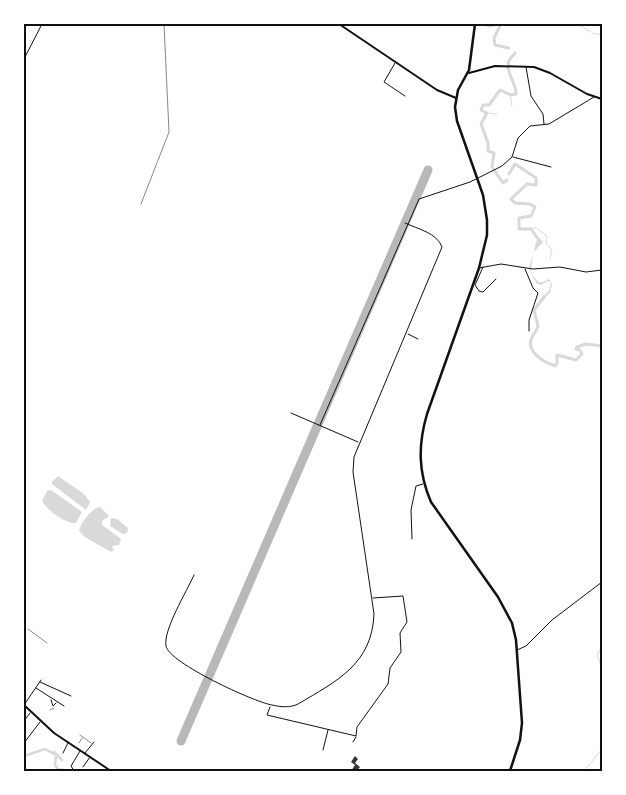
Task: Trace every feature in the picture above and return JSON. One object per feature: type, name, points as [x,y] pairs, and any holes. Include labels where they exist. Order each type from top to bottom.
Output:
[{"type":"main road","points":[[475,24],[468,73],[456,98],[457,121],[478,178],[487,223],[486,241],[473,287],[424,426],[420,455],[424,484],[437,512],[504,606],[512,623],[517,650],[522,732],[510,771]]},
{"type":"street","points":[[24,59],[42,24]]},
{"type":"street","points":[[339,24],[440,92],[456,98]]},
{"type":"street","points":[[395,62],[384,82],[405,96]]},
{"type":"street","points":[[526,66],[531,96],[542,114],[545,124]]},
{"type":"street","points":[[468,73],[490,67],[526,66],[549,72],[602,99]]},
{"type":"street","points":[[320,425],[419,199],[478,178],[494,170],[512,157],[518,138],[530,126],[545,124],[589,102],[595,96]]},
{"type":"street","points":[[512,157],[551,167]]},
{"type":"street","points":[[194,575],[170,627],[166,646],[172,656],[204,677],[270,705],[291,707],[352,668],[367,649],[373,629],[372,598],[353,472],[354,457],[442,247],[440,240],[435,236],[405,223]]},
{"type":"street","points":[[478,268],[501,264],[526,268],[556,266],[586,272],[602,270]]},
{"type":"street","points":[[484,267],[473,287],[482,292],[496,279]]},
{"type":"street","points":[[526,268],[533,288],[538,293],[529,320],[529,330]]},
{"type":"street","points":[[407,334],[418,338]]},
{"type":"street","points":[[291,413],[359,442]]},
{"type":"street","points":[[412,539],[411,506],[416,486],[424,484]]},
{"type":"street","points":[[517,650],[526,646],[552,620],[602,582]]},
{"type":"street","points":[[353,742],[357,727],[388,684],[390,668],[401,652],[400,633],[407,622],[403,596],[373,598]]},
{"type":"street","points":[[72,696],[41,681],[24,704],[40,722],[111,771]]},
{"type":"street","points":[[36,688],[64,706]]},
{"type":"street","points":[[50,698],[53,706],[57,703]]},
{"type":"street","points":[[270,707],[267,715],[356,736]]},
{"type":"street","points":[[24,721],[30,712]]},
{"type":"street","points":[[24,743],[40,722]]},
{"type":"street","points":[[323,750],[328,730]]},
{"type":"street","points":[[85,754],[93,742]]},
{"type":"street","points":[[63,753],[68,743]]},
{"type":"street","points":[[74,771],[71,766],[80,751]]},
{"type":"street","points":[[83,767],[90,757]]},
{"type":"lane","points":[[141,204],[169,132],[164,24]]},
{"type":"lane","points":[[50,710],[53,706]]},
{"type":"lane","points":[[80,735],[93,742]]},
{"type":"lane","points":[[79,743],[83,737]]},
{"type":"path","points":[[24,626],[47,642]]},
{"type":"shaded area","points":[[538,236],[543,242],[533,253]]},
{"type":"shaded area","points":[[533,254],[531,272],[538,282],[549,279],[552,284],[550,293],[542,299],[549,290],[551,283],[548,281],[541,285],[536,283],[529,268]]},
{"type":"shaded area","points":[[58,476],[84,494],[90,502],[86,510],[52,484]]},
{"type":"shaded area","points":[[51,490],[82,512],[76,523],[62,519],[44,505],[42,501],[47,491]]},
{"type":"shaded area","points":[[100,507],[109,516],[102,521],[102,525],[121,539],[119,545],[112,546],[114,550],[111,552],[85,537],[79,531],[87,516],[93,510]]},
{"type":"shaded area","points":[[111,518],[117,519],[128,528],[127,533],[123,534],[110,526]]},
{"type":"building","points":[[355,756],[358,759],[355,763],[360,767],[357,771],[351,771],[355,765],[351,762]]},
{"type":"waterway","points":[[483,24],[490,26],[496,24]]},
{"type":"waterway","points":[[499,24],[500,26],[494,38],[495,45],[509,48]]},
{"type":"waterway","points":[[577,24],[591,32]]},
{"type":"waterway","points":[[592,33],[602,35]]},
{"type":"waterway","points":[[507,180],[503,183],[492,167],[494,153],[488,151],[488,143],[481,124],[487,113],[481,110],[483,105],[489,105],[500,90],[511,95],[516,94],[508,67],[508,63],[515,53]]},
{"type":"waterway","points":[[510,95],[512,106]]},
{"type":"waterway","points":[[487,113],[497,114]]},
{"type":"waterway","points":[[509,174],[515,164],[536,178],[536,185],[527,184],[511,199],[515,203],[530,204],[535,207],[531,216],[519,218],[519,229],[531,229],[538,239]]},
{"type":"waterway","points":[[535,227],[547,236],[546,243],[552,250],[550,259]]},
{"type":"waterway","points":[[545,296],[534,310],[538,326],[532,337],[531,347],[537,356],[555,366],[557,355],[576,360],[582,354],[580,350],[576,349],[577,347],[586,344],[602,346]]},
{"type":"waterway","points":[[600,663],[597,655],[602,646]]},
{"type":"waterway","points":[[24,756],[45,749],[56,755],[55,765],[58,769],[69,771]]},
{"type":"waterway","points":[[584,771],[602,749]]},
{"type":"waterway","points":[[54,752],[62,760]]},
{"type":"runway","points":[[181,741],[428,170]]}]
